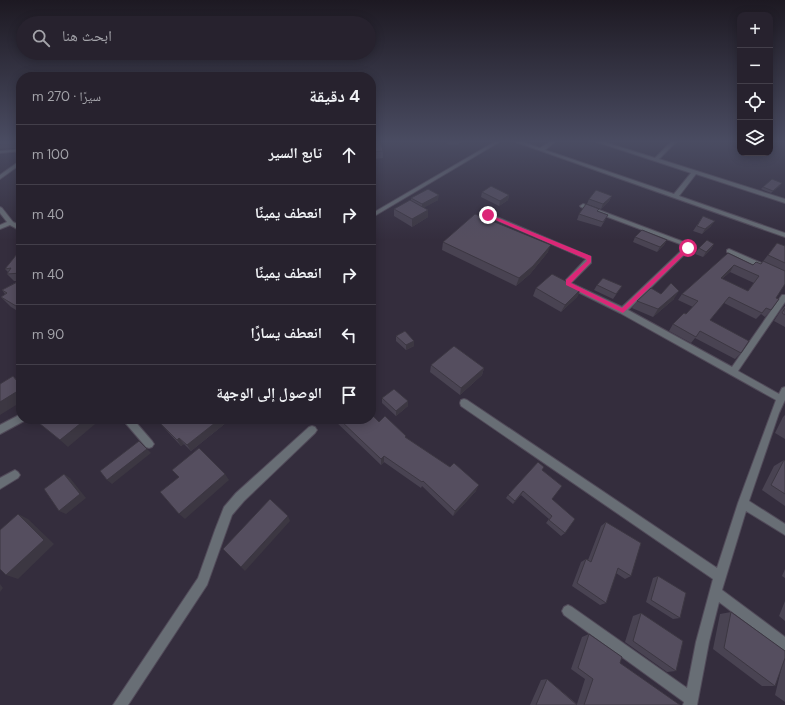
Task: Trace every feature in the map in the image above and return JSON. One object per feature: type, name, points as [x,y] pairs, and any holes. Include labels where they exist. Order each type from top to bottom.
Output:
[{"type":"street","points":[[376,213],[443,174]]},
{"type":"street","points":[[609,174],[785,235]]},
{"type":"street","points":[[675,197],[693,174]]},
{"type":"street","points":[[697,174],[785,201]]},
{"type":"street","points":[[583,206],[682,243],[688,248],[623,311]]},
{"type":"street","points":[[0,209],[11,223],[16,226]]},
{"type":"street","points":[[488,215],[589,258],[589,261],[568,282],[568,284],[623,311],[733,372],[783,395],[743,503],[719,576],[697,662],[690,702],[568,611]]},
{"type":"street","points":[[0,227],[11,223]]},
{"type":"street","points":[[729,251],[769,269]]},
{"type":"street","points":[[733,372],[785,297]]},
{"type":"street","points":[[464,403],[719,576]]},
{"type":"street","points":[[0,430],[16,421]]},
{"type":"street","points":[[131,424],[149,444]]},
{"type":"street","points":[[120,705],[203,581],[228,511],[240,497],[312,430]]},
{"type":"street","points":[[0,484],[15,475]]},
{"type":"street","points":[[743,503],[785,530]]},
{"type":"street","points":[[715,592],[785,645]]},
{"type":"building","points":[[772,179],[782,183],[773,191],[763,187]]},
{"type":"building","points":[[491,186],[509,195],[500,201],[482,192]]},
{"type":"building","points":[[428,189],[439,195],[422,204],[411,198]]},
{"type":"building","points":[[596,190],[612,196],[603,204],[589,199]]},
{"type":"building","points":[[410,200],[428,210],[412,219],[394,209]]},
{"type":"building","points":[[586,204],[599,209],[597,211],[608,215],[603,222],[579,214]]},
{"type":"building","points":[[475,214],[551,245],[533,266],[519,278],[443,242]]},
{"type":"building","points":[[703,216],[715,221],[705,229],[697,226]]},
{"type":"building","points":[[642,230],[667,240],[660,247],[635,237]]},
{"type":"building","points":[[707,240],[714,244],[706,252],[699,248]]},
{"type":"building","points":[[777,243],[785,246],[785,263],[768,255]]},
{"type":"building","points":[[728,253],[753,265],[756,262],[761,264],[763,261],[785,271],[785,284],[776,298],[779,299],[771,310],[766,308],[762,313],[729,297],[710,320],[749,341],[741,353],[700,331],[696,337],[673,324],[684,313],[686,314],[698,301],[682,294]],"holes":[[[734,265],[759,276],[748,291],[721,278]]]},
{"type":"building","points":[[16,255],[16,273],[7,274],[11,268],[5,269]]},
{"type":"building","points":[[552,274],[581,289],[565,305],[536,288]]},
{"type":"building","points":[[603,278],[622,286],[616,294],[597,285]]},
{"type":"building","points":[[16,283],[16,306],[1,297],[7,293],[2,290]]},
{"type":"building","points":[[671,283],[679,291],[658,309],[637,301],[651,288],[661,294]]},
{"type":"building","points":[[785,308],[785,315],[782,313]]},
{"type":"building","points":[[405,331],[414,341],[406,345],[396,336]]},
{"type":"building","points":[[454,346],[484,368],[461,388],[431,365]]},
{"type":"building","points":[[13,376],[16,380],[16,392],[0,402],[0,384]]},
{"type":"building","points":[[394,389],[408,401],[396,411],[382,398]]},
{"type":"building","points":[[385,416],[406,436],[405,437],[450,467],[454,463],[479,485],[455,511],[423,481],[422,482],[384,456],[381,459],[344,424],[376,424],[376,419],[379,422]]},
{"type":"building","points":[[40,424],[80,424],[60,440]]},
{"type":"building","points":[[161,424],[214,424],[187,445],[179,438],[177,440]]},
{"type":"building","points":[[139,441],[147,449],[107,480],[100,471]]},
{"type":"building","points":[[199,448],[225,474],[179,514],[160,492],[179,477],[172,470]]},
{"type":"building","points":[[784,460],[785,461],[785,494],[771,485]]},
{"type":"building","points":[[538,462],[544,467],[542,470],[562,486],[552,499],[575,519],[565,533],[549,520],[552,516],[523,491],[515,501],[508,495]]},
{"type":"building","points":[[64,474],[80,494],[59,511],[44,489]]},
{"type":"building","points":[[270,499],[288,516],[241,567],[223,549]]},
{"type":"building","points":[[18,514],[44,540],[6,575],[0,569],[0,530]]},
{"type":"building","points":[[606,522],[641,543],[631,576],[618,568],[606,603],[577,583],[586,559],[591,562]]},
{"type":"building","points":[[658,576],[686,593],[680,618],[651,600]]},
{"type":"building","points":[[731,612],[785,651],[785,658],[775,686],[724,648]]},
{"type":"building","points":[[641,613],[683,641],[676,671],[633,641]]},
{"type":"building","points":[[589,634],[622,657],[620,663],[680,705],[584,705],[593,679],[578,668]]},
{"type":"building","points":[[547,679],[577,705],[536,705]]},
{"type":"route","points":[[488,215],[564,246],[589,258],[589,261],[568,282],[568,284],[623,311],[688,248]]}]
